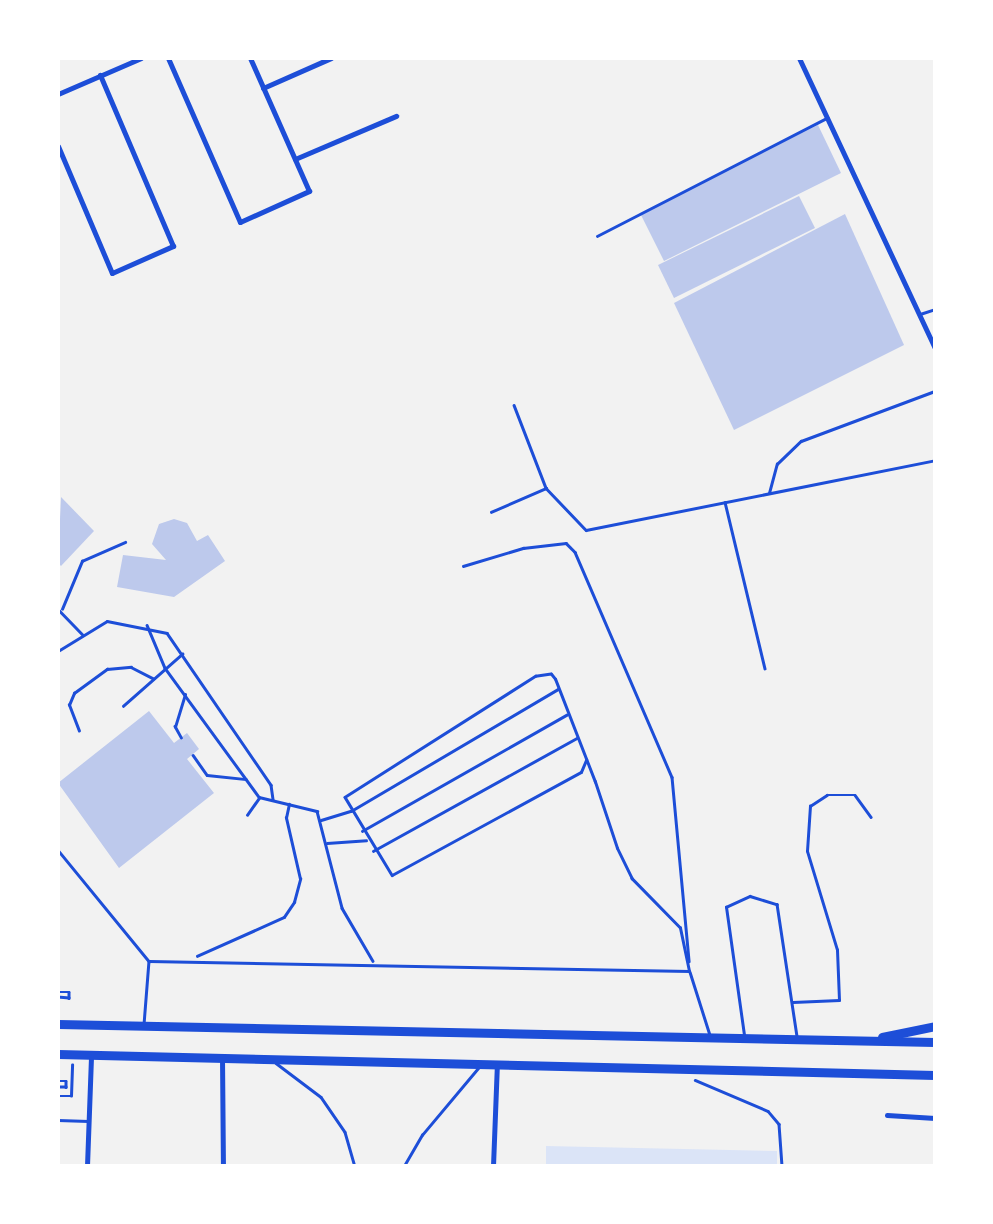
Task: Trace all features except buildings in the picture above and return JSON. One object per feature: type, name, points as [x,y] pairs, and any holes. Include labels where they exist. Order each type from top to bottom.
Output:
[{"type":"highway","points":[[58,1024],[935,1042]]},
{"type":"highway","points":[[865,1040],[935,1026]]},
{"type":"highway","points":[[58,1054],[935,1075]]},
{"type":"street","points":[[58,94],[141,58]]},
{"type":"street","points":[[168,58],[240,222],[309,191],[250,58]]},
{"type":"street","points":[[263,88],[331,58]]},
{"type":"street","points":[[799,58],[935,348]]},
{"type":"street","points":[[58,146],[112,273],[173,246],[100,75]]},
{"type":"street","points":[[295,159],[396,116]]},
{"type":"street","points":[[87,1166],[91,1055]]},
{"type":"street","points":[[222,1057],[223,1166]]},
{"type":"street","points":[[493,1166],[497,1064]]},
{"type":"street","points":[[887,1115],[935,1118]]},
{"type":"lane","points":[[597,236],[827,118]]},
{"type":"lane","points":[[920,314],[935,309]]},
{"type":"lane","points":[[769,493],[777,464],[801,441],[935,391]]},
{"type":"lane","points":[[514,405],[546,488],[586,530],[935,460]]},
{"type":"lane","points":[[491,512],[546,488]]},
{"type":"lane","points":[[725,502],[765,668]]},
{"type":"lane","points":[[82,634],[60,609],[82,561],[125,542]]},
{"type":"lane","points":[[463,566],[523,548],[566,543],[575,552],[673,777],[690,971]]},
{"type":"lane","points":[[58,651],[107,621],[147,625],[167,633],[271,785],[273,800]]},
{"type":"lane","points":[[147,625],[165,668],[260,797],[317,811],[342,908],[373,961]]},
{"type":"lane","points":[[123,706],[182,653]]},
{"type":"lane","points":[[79,730],[69,705],[74,692],[107,668],[131,667],[153,678]]},
{"type":"lane","points":[[586,760],[581,772],[391,875],[373,851],[345,797],[350,789],[537,676],[551,674],[586,760],[617,848],[632,879],[680,928],[690,971],[712,1038]]},
{"type":"lane","points":[[321,820],[351,811],[558,689]]},
{"type":"lane","points":[[181,738],[175,727],[185,694]]},
{"type":"lane","points":[[362,831],[568,714]]},
{"type":"lane","points":[[373,851],[577,737]]},
{"type":"lane","points":[[193,755],[207,775],[248,779]]},
{"type":"lane","points":[[793,1002],[835,1002],[840,990],[837,950],[807,851],[810,806],[827,795],[855,795],[871,817]]},
{"type":"lane","points":[[247,815],[260,797]]},
{"type":"lane","points":[[194,957],[284,916],[294,902],[300,879],[286,818],[289,803]]},
{"type":"lane","points":[[327,843],[368,840]]},
{"type":"lane","points":[[58,850],[149,961],[144,1026]]},
{"type":"lane","points":[[745,1038],[726,907],[741,897],[777,904],[797,1039]]},
{"type":"lane","points":[[149,961],[194,957],[690,971]]},
{"type":"lane","points":[[270,1058],[321,1097],[345,1132],[355,1166]]},
{"type":"lane","points":[[404,1166],[422,1135],[482,1064]]},
{"type":"lane","points":[[58,1120],[88,1121]]},
{"type":"path","points":[[58,992],[69,992],[69,998],[58,997]]},
{"type":"path","points":[[58,1096],[71,1096],[72,1055]]},
{"type":"path","points":[[670,1069],[768,1111],[779,1124],[782,1166]]},
{"type":"path","points":[[58,1081],[66,1081],[66,1087],[58,1087]]},
{"type":"shaded area","points":[[546,1146],[777,1151],[777,1166],[546,1166]]}]
